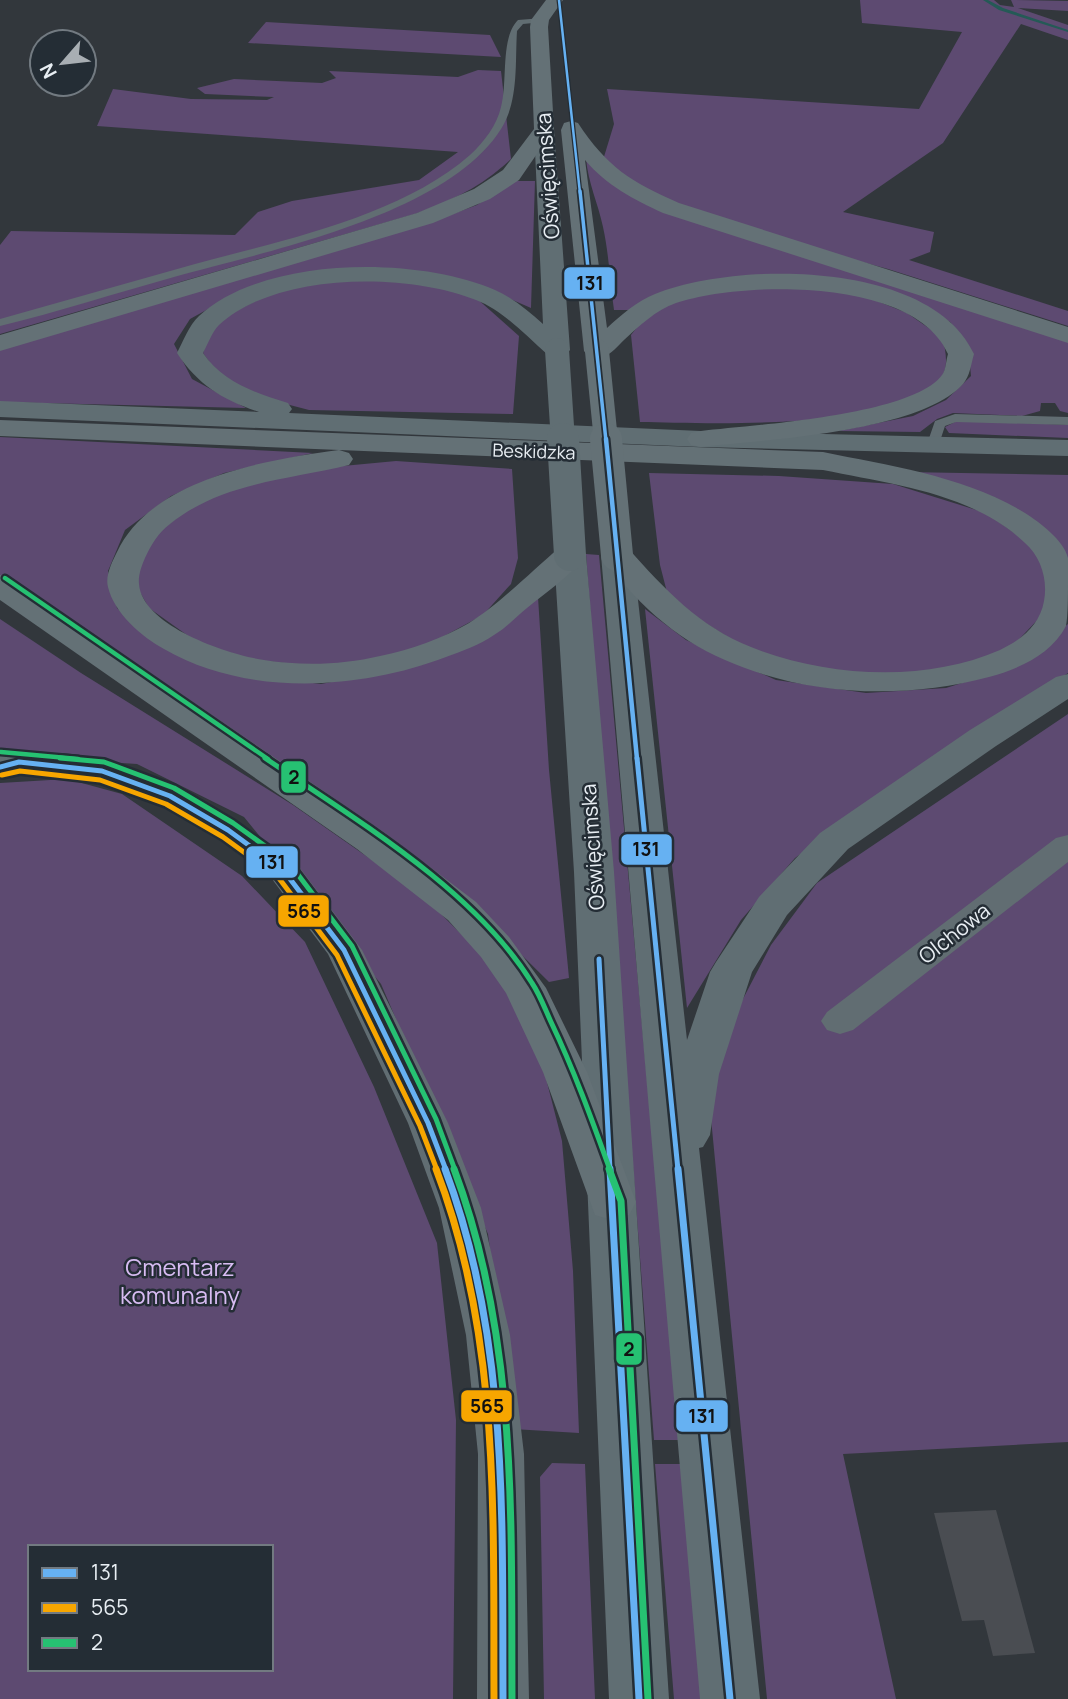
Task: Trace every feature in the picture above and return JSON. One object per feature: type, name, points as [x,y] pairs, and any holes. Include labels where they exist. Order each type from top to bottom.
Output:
[{"type":"highway","name":"Oświęcimska","points":[[544,129],[540,20],[557,0]]},
{"type":"highway","name":"Oświęcimska","points":[[557,0],[617,555]]},
{"type":"highway","points":[[0,343],[449,210],[482,194],[510,175],[544,129]]},
{"type":"highway","points":[[571,130],[607,173],[632,190],[671,208],[1068,335]]},
{"type":"highway","points":[[597,351],[641,311],[665,298],[734,283],[799,281],[855,288],[925,313],[953,336],[961,354],[953,379],[920,403],[874,416],[701,439]]},
{"type":"highway","name":"Beskidzka","points":[[0,428],[823,461]]},
{"type":"highway","points":[[450,447],[314,462],[218,485],[187,500],[147,527],[130,554],[123,584],[135,608],[165,637],[184,647],[204,656],[250,668],[311,676],[401,663],[479,631],[570,555]]},
{"type":"highway","points":[[617,555],[662,607],[689,628],[740,655],[790,670],[838,679],[891,682],[945,678],[993,664],[1023,652],[1045,633],[1062,610],[1068,590],[1057,561],[1035,535],[996,509],[937,487],[823,461]]},
{"type":"highway","points":[[0,585],[370,841],[462,911],[495,947],[524,988],[565,1072],[611,1202]]},
{"type":"main road","name":"Oświęcimska","points":[[544,129],[570,555],[594,872],[639,1699]]},
{"type":"main road","points":[[327,423],[247,400],[219,384],[197,365],[190,353],[201,325],[226,306],[253,293],[294,281],[375,274],[412,275],[461,286],[485,295],[519,318],[557,350]]},
{"type":"main road","name":"Beskidzka","points":[[0,410],[701,439],[1068,447]]},
{"type":"main road","name":"Beskidzka","points":[[823,461],[1068,466]]},
{"type":"main road","name":"Oświęcimska","points":[[617,555],[730,1699]]},
{"type":"main road","points":[[679,1186],[697,1074],[731,972],[774,906],[834,841],[983,738],[1068,684]]},
{"type":"street","points":[[6,763],[102,771],[170,796],[228,830],[284,871],[344,950],[428,1123],[460,1208],[488,1335],[501,1454],[503,1699]]},
{"type":"street","name":"Olchowa","points":[[840,1021],[1068,845]]},
{"type":"lane","points":[[0,323],[282,243],[408,197],[438,181],[480,152],[498,127],[505,109],[513,30],[521,22],[540,20]]},
{"type":"lane","points":[[1049,405],[1052,420]]},
{"type":"lane","points":[[933,444],[939,424],[955,418],[1068,421]]},
{"type":"green space","points":[[860,0],[994,0],[1000,5],[1014,7],[1011,0],[1068,1],[1068,11],[1018,8],[1068,25],[1068,40],[1021,24],[943,143],[843,212],[934,232],[930,252],[909,260],[1068,311],[1068,326],[678,207],[637,187],[603,160],[614,124],[607,89],[919,109],[962,32],[862,23]]},
{"type":"green space","points":[[266,22],[490,35],[501,57],[248,43]]},
{"type":"green space","points":[[478,70],[501,71],[511,159],[466,192],[415,214],[0,334],[0,245],[11,231],[235,235],[258,212],[292,201],[419,180],[458,152],[97,126],[113,89],[191,99],[267,100],[274,97],[205,94],[197,88],[234,79],[322,83],[336,78],[329,71],[458,77]]},
{"type":"green space","points":[[586,158],[634,195],[1068,337],[1068,413],[1060,411],[1055,403],[1041,403],[1040,411],[1022,416],[953,413],[937,419],[920,432],[838,431],[913,416],[946,400],[971,376],[968,344],[950,322],[920,304],[791,277],[630,310],[614,310],[605,237]]},
{"type":"green space","points":[[513,181],[535,181],[531,308],[499,294],[388,270],[230,297],[190,319],[174,344],[192,379],[246,408],[0,402],[0,348],[423,225],[477,205]]},
{"type":"green space","points":[[369,277],[426,282],[474,296],[519,336],[513,414],[309,410],[263,398],[221,378],[203,353],[214,322],[279,289]]},
{"type":"green space","points":[[804,286],[862,295],[907,313],[943,338],[946,359],[940,379],[917,396],[884,408],[843,416],[753,423],[640,422],[631,335],[648,313],[686,298],[737,287]]},
{"type":"green space","points":[[955,422],[1068,425],[1068,438],[949,433],[945,427]]},
{"type":"green space","points":[[0,437],[313,453],[224,473],[171,496],[125,530],[108,571],[117,608],[151,638],[222,672],[321,684],[424,664],[538,597],[549,770],[569,978],[549,982],[453,887],[0,576]]},
{"type":"green space","points":[[396,461],[512,469],[518,558],[511,584],[483,615],[435,641],[385,660],[321,667],[247,659],[201,645],[149,608],[133,580],[147,541],[208,494],[300,470]]},
{"type":"green space","points":[[906,472],[1068,475],[1068,563],[1037,526]]},
{"type":"green space","points":[[649,473],[779,476],[893,484],[986,513],[1037,549],[1057,581],[1045,612],[1007,652],[945,672],[890,677],[821,668],[753,653],[669,600],[660,565]]},
{"type":"green space","points":[[586,554],[599,555],[680,1440],[654,1440]]},
{"type":"green space","points":[[645,609],[686,640],[776,680],[866,693],[946,688],[1016,666],[1068,624],[1068,673],[837,827],[795,858],[741,920],[687,1008]]},
{"type":"green space","points":[[0,619],[81,673],[293,805],[422,895],[485,958],[513,1000],[539,1051],[562,1141],[573,1271],[579,1433],[513,1429],[488,1234],[381,984],[244,817],[137,764],[0,755]]},
{"type":"green space","points":[[1068,714],[1068,1442],[843,1454],[896,1699],[767,1699],[710,1108],[730,1024],[771,945],[817,883]]},
{"type":"green space","name":"Cmentarz komunalny","points":[[67,779],[122,794],[242,876],[305,942],[374,1087],[437,1243],[456,1420],[453,1699],[0,1699],[0,783]]},
{"type":"green space","points":[[552,1463],[585,1464],[595,1699],[544,1699],[540,1477]]},
{"type":"green space","points":[[655,1464],[681,1464],[701,1699],[674,1699]]},
{"type":"building","points":[[996,1510],[1035,1653],[993,1656],[984,1620],[962,1621],[934,1513]]},
{"type":"waterway","points":[[985,0],[1001,9],[1068,31]]},
{"type":"transit line","name":"131","points":[[559,0],[597,351],[730,1699]]},
{"type":"transit line","name":"2","points":[[5,578],[376,834],[468,905],[502,942],[533,984],[573,1069],[621,1201],[648,1699]]},
{"type":"transit line","name":"2","points":[[1,752],[104,762],[174,788],[233,823],[290,864],[352,946],[436,1119],[468,1205],[497,1333],[510,1454],[512,1699]]},
{"type":"transit line","name":"131","points":[[0,767],[19,762],[102,771],[170,796],[228,830],[284,871],[344,950],[428,1123],[460,1208],[488,1335],[501,1454],[503,1699]]},
{"type":"transit line","name":"565","points":[[2,775],[20,771],[100,780],[166,804],[223,837],[278,877],[337,955],[420,1126],[452,1210],[479,1336],[492,1455],[494,1699]]},
{"type":"transit line","name":"131","points":[[599,959],[639,1699]]}]
